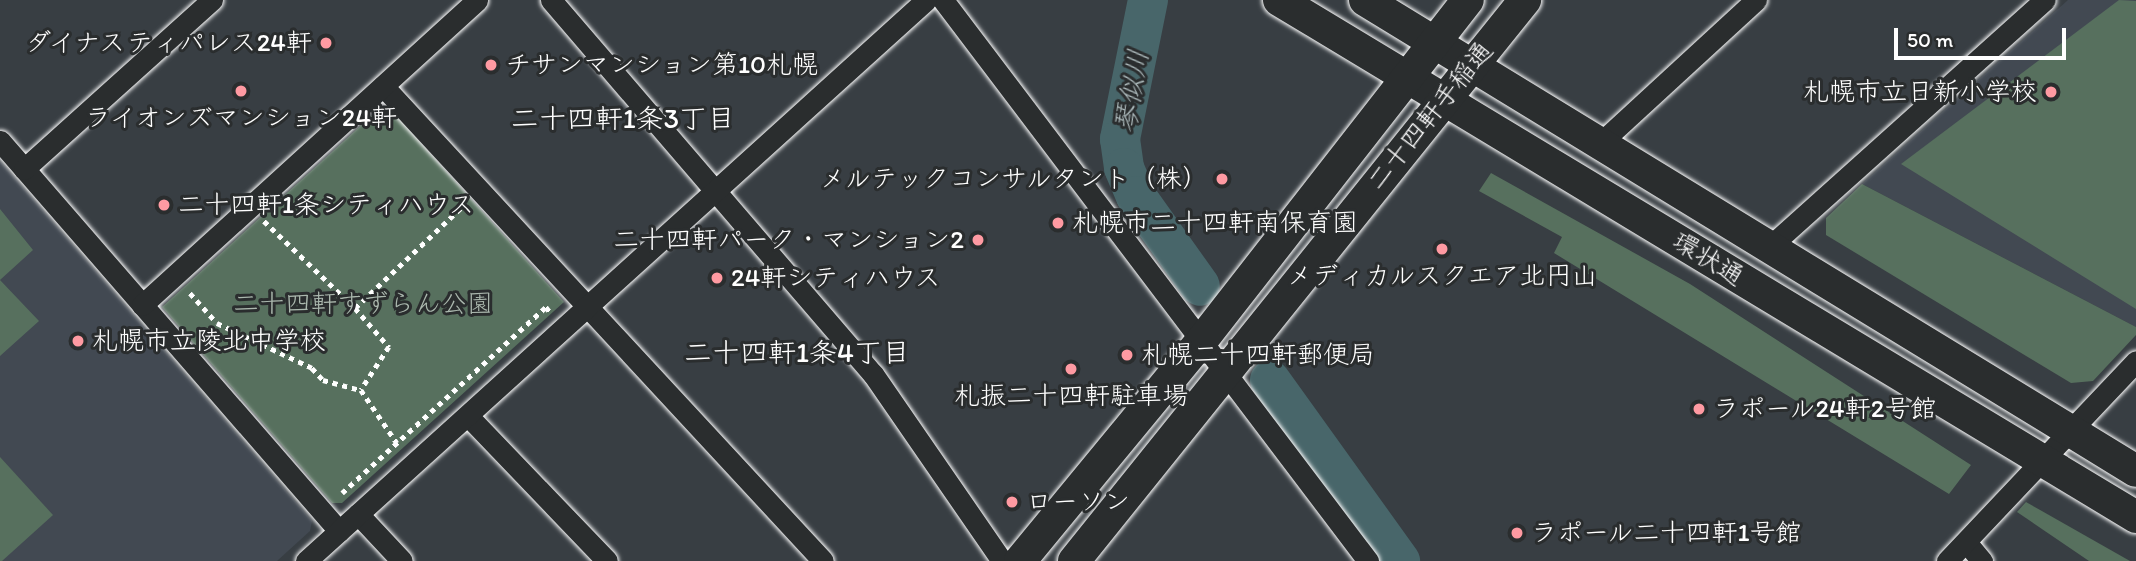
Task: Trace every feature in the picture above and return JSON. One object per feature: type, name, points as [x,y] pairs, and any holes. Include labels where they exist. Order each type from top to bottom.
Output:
[{"type":"street","points":[[24,169],[212,0]]},
{"type":"street","points":[[142,305],[477,0]]},
{"type":"street","points":[[551,0],[873,373],[1002,561]]},
{"type":"street","points":[[306,561],[469,417],[713,189],[926,0]]},
{"type":"street","points":[[943,0],[1227,370],[1368,561]]},
{"type":"street","name":"環状通","points":[[1279,0],[2136,517]]},
{"type":"street","name":"環状通","points":[[1365,0],[1473,64],[1597,146],[2136,471]]},
{"type":"street","name":"二十四軒手稲通","points":[[1020,561],[1203,339],[1468,0]]},
{"type":"street","name":"二十四軒手稲通","points":[[1074,561],[1441,98],[1473,64],[1525,0]]},
{"type":"street","points":[[1597,146],[1756,0]]},
{"type":"street","points":[[1768,249],[2045,0]]},
{"type":"street","points":[[383,86],[810,556]]},
{"type":"street","points":[[0,141],[339,531]]},
{"type":"street","points":[[1947,561],[2136,361]]},
{"type":"street","points":[[469,417],[607,561]]},
{"type":"street","points":[[358,514],[402,561]]},
{"type":"street","points":[[1966,542],[1982,561]]},
{"type":"path","points":[[355,308],[472,198]]},
{"type":"path","points":[[259,215],[355,308],[389,347],[361,390]]},
{"type":"path","points":[[190,293],[217,323],[312,368],[323,380],[361,390],[397,443]]},
{"type":"path","points":[[342,493],[546,307],[554,316]]},
{"type":"shaded area","name":"札幌市立日新小学校","points":[[2068,0],[2136,0],[2136,327],[1862,184]]},
{"type":"shaded area","name":"札幌市立陵北中学校","points":[[0,161],[312,521],[310,531],[277,561],[0,561]]},
{"type":"green space","name":"札幌市立日新小学校","points":[[2119,0],[2136,1],[2136,309],[1901,164]]},
{"type":"green space","name":"二十四軒すずらん公園","points":[[380,108],[390,109],[564,302],[342,503],[332,503],[162,307]]},
{"type":"green space","points":[[1491,173],[1690,284],[1971,465],[1949,494],[1554,253],[1562,237],[1479,191]]},
{"type":"green space","points":[[1862,184],[2136,327],[2136,335],[2093,381],[2071,383],[1826,235],[1826,218]]},
{"type":"green space","points":[[0,209],[33,250],[0,280]]},
{"type":"green space","points":[[0,280],[39,321],[0,356]]},
{"type":"green space","points":[[0,457],[53,515],[2,561],[0,561]]},
{"type":"green space","points":[[2026,502],[2130,561],[2089,561],[2017,512]]},
{"type":"waterway","name":"琴似川","points":[[1148,0],[1120,139],[1124,168],[1136,196],[1200,286]]},
{"type":"waterway","name":"琴似川","points":[[1270,380],[1400,561]]},
{"type":"place","name":"ダイナスティパレス24軒","points":[[326,43]]},
{"type":"place","name":"チサンマンション第10札幌","points":[[491,65]]},
{"type":"place","name":"ライオンズマンション24軒","points":[[241,91]]},
{"type":"place","name":"札幌市立日新小学校","points":[[2051,92]]},
{"type":"place","name":"メルテックコンサルタント（株）","points":[[1222,179]]},
{"type":"place","name":"二十四軒1条シティハウス","points":[[164,205]]},
{"type":"place","name":"札幌市二十四軒南保育園","points":[[1058,223]]},
{"type":"place","name":"二十四軒パーク・マンション2","points":[[978,240]]},
{"type":"place","name":"メディカルスクエア北円山","points":[[1442,249]]},
{"type":"place","name":"24軒シティハウス","points":[[717,278]]},
{"type":"place","name":"札幌市立陵北中学校","points":[[78,341]]},
{"type":"place","name":"札幌二十四軒郵便局","points":[[1127,355]]},
{"type":"place","name":"札振二十四軒駐車場","points":[[1071,369]]},
{"type":"place","name":"ラポール24軒2号館","points":[[1699,409]]},
{"type":"place","name":"ローソン","points":[[1012,502]]},
{"type":"place","name":"ラポール二十四軒1号館","points":[[1517,533]]},
{"type":"district","name":"二十四軒1条3丁目","points":[[623,118]]},
{"type":"district","name":"二十四軒1条4丁目","points":[[797,352]]}]
